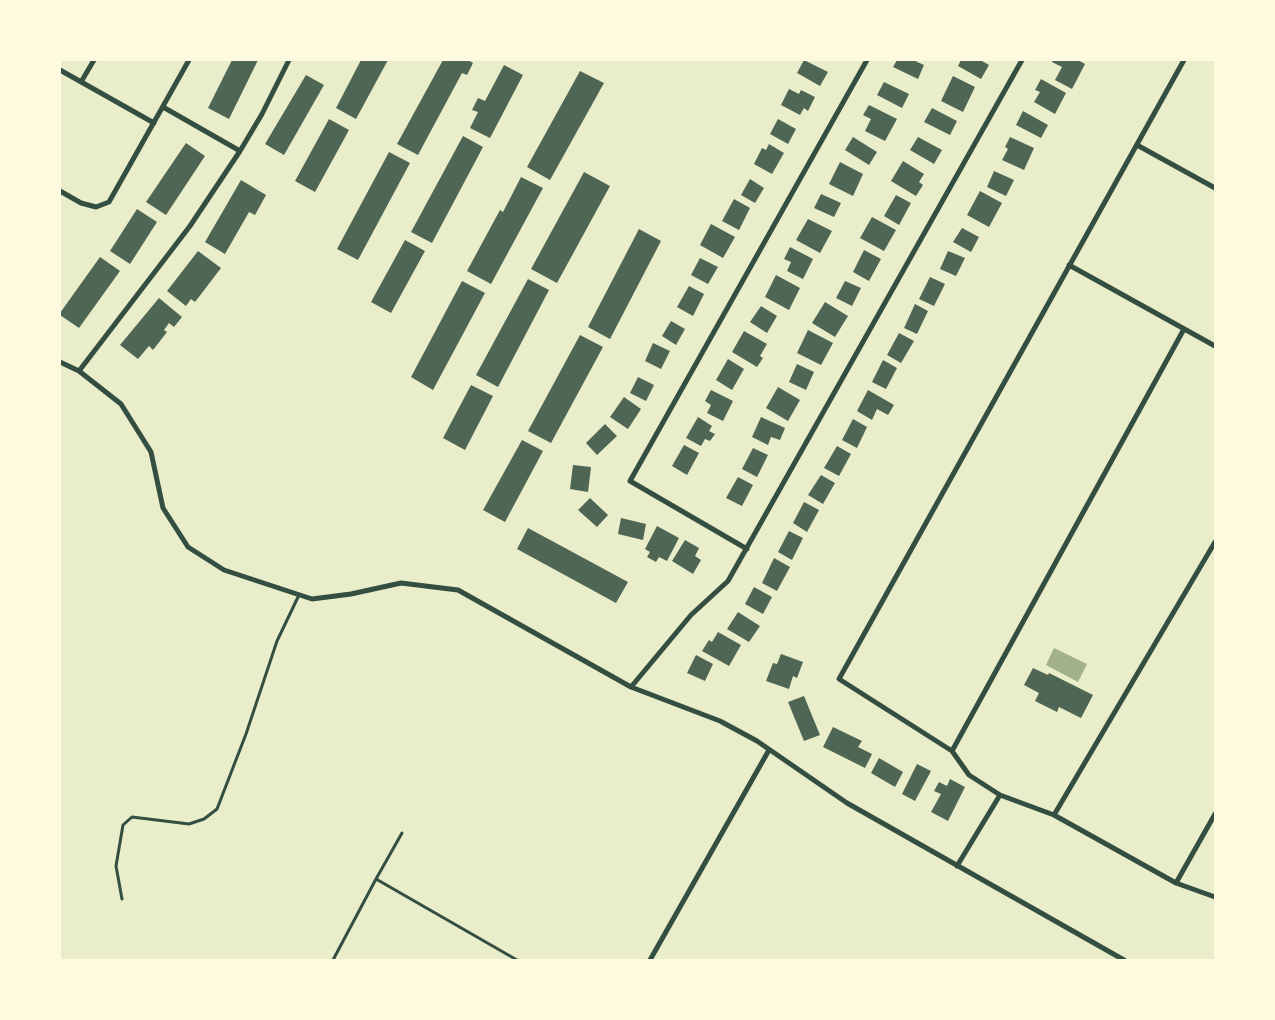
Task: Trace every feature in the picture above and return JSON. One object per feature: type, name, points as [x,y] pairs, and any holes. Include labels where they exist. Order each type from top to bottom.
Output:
[{"type":"street","points":[[81,82],[94,60]]},
{"type":"street","points":[[60,191],[81,203],[96,207],[109,202],[189,60]]},
{"type":"street","points":[[78,371],[190,226],[240,151],[262,114],[289,60]]},
{"type":"street","points":[[747,549],[630,481],[867,60]]},
{"type":"street","points":[[631,687],[691,615],[728,581],[1022,60]]},
{"type":"street","points":[[1184,60],[840,679],[952,751],[969,776],[1000,795],[1054,816],[1176,883],[1215,897]]},
{"type":"street","points":[[60,70],[154,123]]},
{"type":"street","points":[[163,107],[240,151]]},
{"type":"street","points":[[1137,145],[1215,188]]},
{"type":"street","points":[[1069,265],[1215,346]]},
{"type":"street","points":[[952,751],[1184,329]]},
{"type":"street","points":[[60,362],[78,371],[121,404],[151,452],[163,508],[188,547],[224,570],[312,599],[341,596],[401,583],[458,590],[631,687],[720,721],[769,750],[847,803],[1124,960]]},
{"type":"street","points":[[1054,816],[1215,542]]},
{"type":"street","points":[[650,960],[769,750]]},
{"type":"street","points":[[958,866],[1000,795]]},
{"type":"street","points":[[1176,883],[1215,814]]},
{"type":"lane","points":[[122,898],[116,866],[123,825],[132,817],[189,824],[204,819],[217,809],[246,734],[276,642],[299,595]]},
{"type":"lane","points":[[333,960],[402,833]]},
{"type":"lane","points":[[376,879],[517,960]]},
{"type":"shaded area","points":[[1054,648],[1087,664],[1078,682],[1046,665]]},
{"type":"building","points":[[232,60],[258,60],[229,119],[208,108]]},
{"type":"building","points":[[361,60],[388,60],[356,119],[336,108]]},
{"type":"building","points":[[443,60],[468,60],[473,63],[467,75],[462,73],[418,155],[397,144]]},
{"type":"building","points":[[804,60],[828,72],[820,86],[797,73]]},
{"type":"building","points":[[897,60],[913,60],[924,65],[918,79],[893,67]]},
{"type":"building","points":[[961,60],[980,60],[989,65],[981,79],[958,66]]},
{"type":"building","points":[[1053,60],[1078,60],[1085,64],[1072,89],[1055,80],[1062,67],[1052,62]]},
{"type":"building","points":[[504,65],[523,75],[490,138],[470,128],[478,112],[472,110],[478,98],[485,101]]},
{"type":"building","points":[[580,71],[604,83],[550,180],[527,167]]},
{"type":"building","points":[[306,75],[324,85],[284,155],[265,144]]},
{"type":"building","points":[[953,76],[975,87],[963,112],[941,101]]},
{"type":"building","points":[[1041,79],[1066,93],[1055,114],[1034,102],[1040,92],[1035,90]]},
{"type":"building","points":[[884,82],[909,94],[902,108],[877,95]]},
{"type":"building","points":[[789,89],[799,94],[801,90],[815,97],[808,111],[804,108],[800,115],[781,105]]},
{"type":"building","points":[[869,105],[897,119],[885,141],[865,131],[871,119],[863,115]]},
{"type":"building","points":[[932,108],[957,121],[950,135],[924,122]]},
{"type":"building","points":[[1023,111],[1048,125],[1041,138],[1016,125]]},
{"type":"building","points":[[329,119],[349,130],[315,192],[295,181]]},
{"type":"building","points":[[778,119],[796,129],[788,144],[770,134]]},
{"type":"building","points":[[463,136],[483,147],[432,243],[411,232]]},
{"type":"building","points":[[853,137],[877,152],[869,165],[845,150]]},
{"type":"building","points":[[918,137],[942,150],[934,164],[910,150]]},
{"type":"building","points":[[1010,137],[1034,148],[1024,170],[1002,160],[1008,149],[1005,147]]},
{"type":"building","points":[[186,143],[205,156],[166,215],[146,202]]},
{"type":"building","points":[[769,144],[784,153],[772,174],[754,164],[762,148],[766,150]]},
{"type":"building","points":[[389,152],[410,163],[358,260],[337,249]]},
{"type":"building","points":[[903,161],[924,174],[919,182],[923,185],[916,196],[891,181]]},
{"type":"building","points":[[840,162],[863,174],[853,196],[829,184]]},
{"type":"building","points":[[994,171],[1014,180],[1006,196],[987,187]]},
{"type":"building","points":[[584,172],[610,186],[557,283],[531,269]]},
{"type":"building","points":[[521,177],[543,188],[491,284],[467,271],[500,210],[503,212]]},
{"type":"building","points":[[750,179],[764,188],[755,203],[741,195]]},
{"type":"building","points":[[241,180],[266,195],[255,215],[249,212],[225,254],[205,242]]},
{"type":"building","points":[[980,191],[1002,203],[989,227],[967,215]]},
{"type":"building","points":[[821,194],[841,203],[834,217],[814,208]]},
{"type":"building","points":[[896,195],[911,203],[899,225],[884,216]]},
{"type":"building","points":[[734,199],[750,208],[739,230],[722,221]]},
{"type":"building","points":[[137,209],[157,222],[130,264],[110,251]]},
{"type":"building","points":[[872,217],[896,230],[884,251],[860,238]]},
{"type":"building","points":[[808,219],[832,231],[820,253],[796,240]]},
{"type":"building","points":[[711,224],[735,237],[723,258],[700,245]]},
{"type":"building","points":[[962,228],[979,237],[971,252],[953,242]]},
{"type":"building","points":[[639,229],[661,241],[610,339],[588,327]]},
{"type":"building","points":[[405,240],[425,251],[391,313],[371,302]]},
{"type":"building","points":[[790,247],[813,259],[803,279],[787,271],[791,262],[784,259]]},
{"type":"building","points":[[864,250],[881,259],[869,281],[853,272]]},
{"type":"building","points":[[198,251],[221,268],[195,302],[191,299],[186,306],[167,291]]},
{"type":"building","points":[[948,251],[965,258],[956,276],[940,269]]},
{"type":"building","points":[[100,257],[120,271],[79,328],[60,315],[60,313]]},
{"type":"building","points":[[700,258],[718,267],[708,284],[691,275]]},
{"type":"building","points":[[776,275],[800,288],[789,310],[765,297]]},
{"type":"building","points":[[930,277],[945,284],[934,306],[919,299]]},
{"type":"building","points":[[528,279],[549,290],[498,387],[476,375]]},
{"type":"building","points":[[462,281],[485,293],[433,390],[411,377]]},
{"type":"building","points":[[845,281],[861,288],[852,306],[836,298]]},
{"type":"building","points":[[689,286],[704,294],[693,316],[677,307]]},
{"type":"building","points":[[159,298],[182,317],[174,327],[169,323],[164,330],[167,332],[153,350],[149,346],[138,359],[120,345]]},
{"type":"building","points":[[825,302],[848,316],[835,337],[812,323]]},
{"type":"building","points":[[915,304],[928,311],[917,334],[904,328]]},
{"type":"building","points":[[761,306],[777,316],[767,333],[750,322]]},
{"type":"building","points":[[671,321],[685,329],[676,345],[662,336]]},
{"type":"building","points":[[808,330],[833,343],[821,365],[797,353]]},
{"type":"building","points":[[744,331],[767,344],[760,356],[763,358],[757,367],[732,352]]},
{"type":"building","points":[[899,333],[914,341],[901,363],[887,355]]},
{"type":"building","points":[[580,335],[603,347],[551,443],[528,431]]},
{"type":"building","points":[[653,343],[670,351],[661,369],[645,361]]},
{"type":"building","points":[[728,359],[744,369],[732,390],[716,380]]},
{"type":"building","points":[[883,360],[897,368],[886,389],[872,382]]},
{"type":"building","points":[[797,364],[814,372],[806,390],[789,382]]},
{"type":"building","points":[[638,377],[654,385],[646,401],[630,393]]},
{"type":"building","points":[[471,385],[493,396],[465,450],[443,438]]},
{"type":"building","points":[[778,387],[800,400],[788,421],[766,408]]},
{"type":"building","points":[[711,390],[733,401],[723,421],[707,413],[711,405],[705,401]]},
{"type":"building","points":[[868,390],[894,405],[888,415],[877,409],[872,420],[857,411]]},
{"type":"building","points":[[624,397],[641,409],[628,429],[610,417]]},
{"type":"building","points":[[698,417],[712,426],[709,431],[715,434],[710,441],[705,439],[701,446],[686,438]]},
{"type":"building","points":[[761,417],[785,428],[780,440],[771,437],[768,445],[752,437]]},
{"type":"building","points":[[853,419],[867,427],[857,448],[842,440]]},
{"type":"building","points":[[605,424],[617,436],[597,455],[586,443]]},
{"type":"building","points":[[522,440],[543,451],[505,522],[483,510]]},
{"type":"building","points":[[684,445],[699,453],[687,475],[672,466]]},
{"type":"building","points":[[837,446],[851,454],[839,476],[824,468]]},
{"type":"building","points":[[753,448],[768,455],[757,477],[742,469]]},
{"type":"building","points":[[573,465],[591,467],[588,492],[570,489]]},
{"type":"building","points":[[821,475],[835,483],[823,504],[808,495]]},
{"type":"building","points":[[738,477],[753,485],[742,506],[726,498]]},
{"type":"building","points":[[590,498],[608,515],[597,527],[578,510]]},
{"type":"building","points":[[804,502],[819,510],[807,532],[793,523]]},
{"type":"building","points":[[621,518],[646,524],[643,540],[618,534]]},
{"type":"building","points":[[657,526],[679,538],[667,561],[659,557],[656,562],[647,557],[650,552],[645,549]]},
{"type":"building","points":[[528,528],[628,582],[616,603],[517,549]]},
{"type":"building","points":[[789,531],[803,538],[792,560],[778,552]]},
{"type":"building","points":[[685,540],[699,548],[695,556],[701,560],[693,574],[672,561]]},
{"type":"building","points":[[774,558],[790,567],[777,591],[762,583]]},
{"type":"building","points":[[754,587],[772,597],[763,614],[745,604]]},
{"type":"building","points":[[738,612],[760,626],[749,642],[727,629]]},
{"type":"building","points":[[718,632],[741,645],[729,666],[702,651],[709,640],[712,642]]},
{"type":"building","points":[[781,654],[803,662],[797,678],[793,676],[789,689],[766,681],[773,663],[777,664]]},
{"type":"building","points":[[696,655],[713,664],[705,681],[687,673]]},
{"type":"building","points":[[1033,668],[1048,675],[1049,673],[1093,695],[1081,718],[1059,707],[1057,712],[1035,701],[1039,693],[1024,685]]},
{"type":"building","points":[[804,696],[820,735],[804,741],[788,702]]},
{"type":"building","points":[[833,727],[862,741],[858,747],[872,754],[865,768],[823,747]]},
{"type":"building","points":[[879,758],[903,772],[895,787],[871,773]]},
{"type":"building","points":[[917,764],[931,771],[915,801],[902,794]]},
{"type":"building","points":[[950,779],[965,787],[948,821],[931,812],[941,794],[934,791],[939,782],[947,786]]}]
